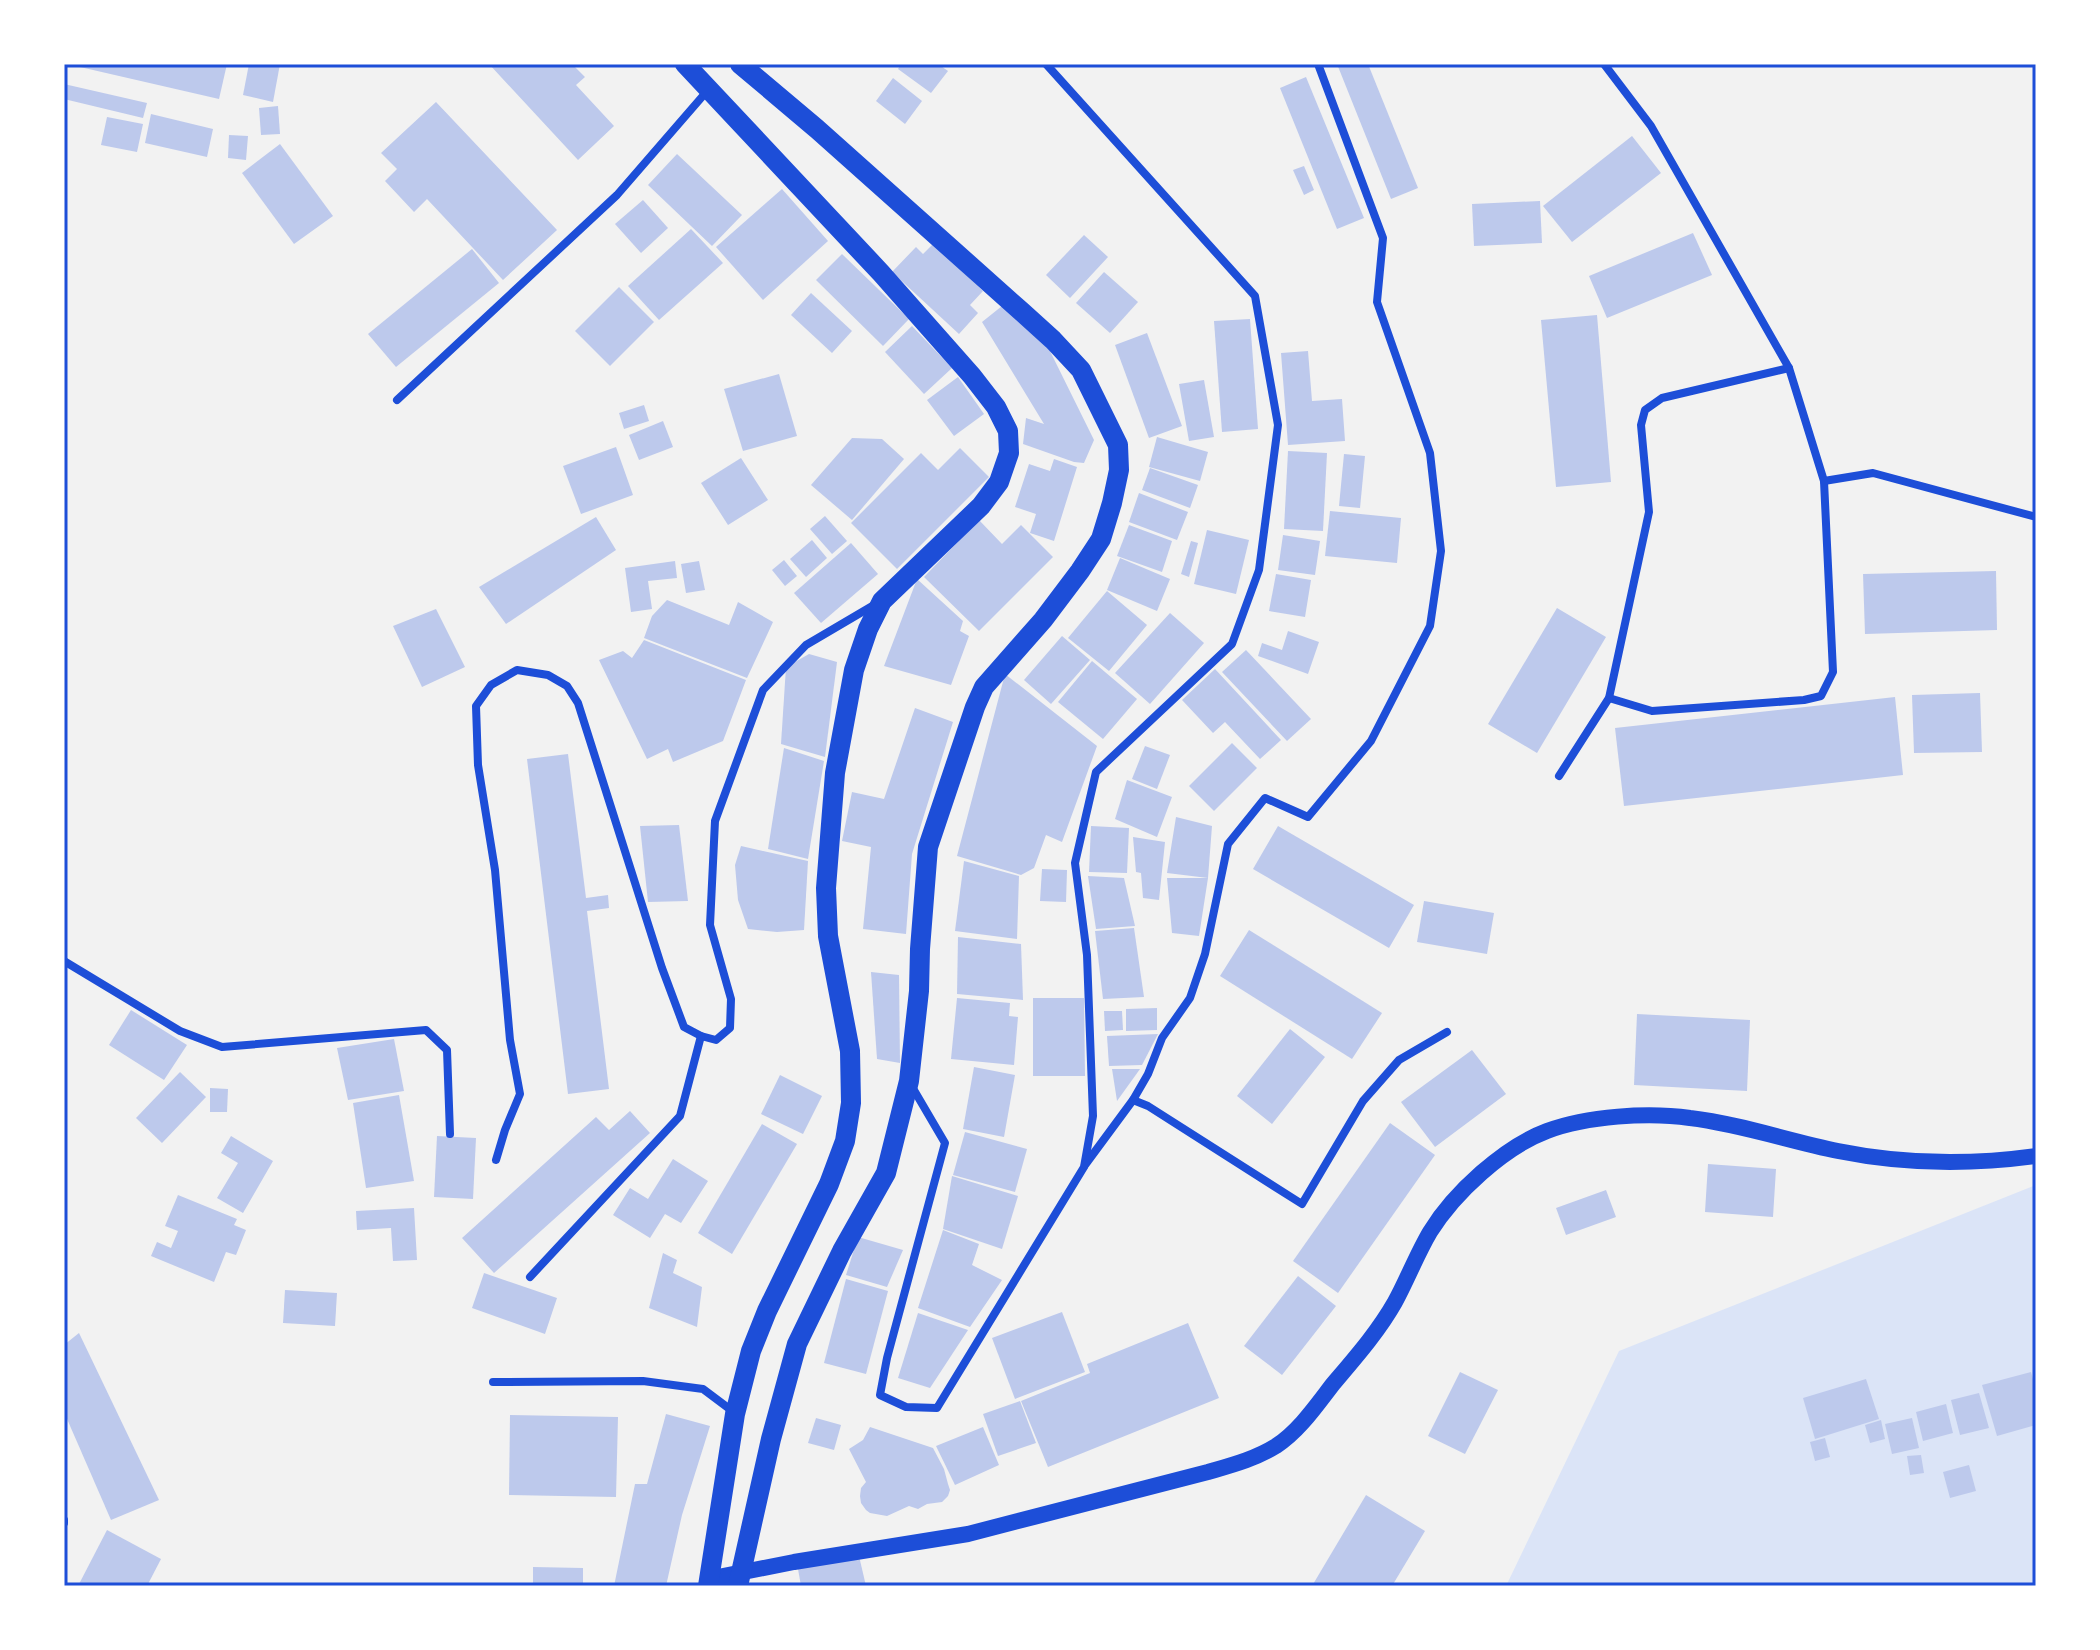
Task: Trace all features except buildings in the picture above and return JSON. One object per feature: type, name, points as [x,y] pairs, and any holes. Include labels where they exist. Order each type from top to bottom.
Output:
[{"type":"main road","points":[[685,64],[881,273],[972,376],[996,407],[1008,431],[1009,453],[999,482],[981,506],[882,601],[868,629],[854,670],[835,773],[826,888],[828,936],[850,1051],[851,1103],[845,1141],[829,1184],[767,1311],[751,1351],[735,1414],[708,1582],[739,1579],[968,1534],[1247,1461],[1277,1445],[1304,1420],[1383,1321],[1430,1233],[1454,1199],[1524,1141],[1548,1130],[1625,1116],[1689,1118],[1840,1151],[1919,1161],[1998,1161],[2036,1156]]},
{"type":"main road","points":[[739,1579],[771,1439],[797,1344],[842,1251],[886,1173],[909,1081],[919,991],[928,847],[975,707],[984,687],[1043,620],[1101,539],[1119,470],[1118,445],[1081,370],[1053,340],[740,64]]},
{"type":"street","points":[[1046,64],[1255,296],[1278,425],[1259,570],[1232,644],[1096,772],[1075,863],[1087,955],[1093,1116],[1084,1167]]},
{"type":"street","points":[[909,1081],[945,1143],[887,1358],[880,1395],[906,1407],[937,1408],[1084,1167],[1133,1100],[1148,1074],[1162,1038],[1190,998],[1205,954],[1228,844],[1265,798],[1308,817],[1371,741],[1430,626],[1441,551],[1430,453],[1377,302],[1383,238],[1318,64]]},
{"type":"street","points":[[1604,64],[1651,126],[1789,368],[1824,481],[1833,672],[1821,696],[1804,700],[1652,711],[1609,698]]},
{"type":"street","points":[[397,400],[617,195],[709,90]]},
{"type":"street","points":[[1559,776],[1609,698],[1649,512],[1641,425],[1645,410],[1662,398],[1789,368]]},
{"type":"street","points":[[1824,481],[1873,473],[2036,517]]},
{"type":"street","points":[[496,1160],[520,1094],[510,1040],[495,870],[478,765],[476,706],[491,685],[517,670],[548,675],[567,686],[578,703],[662,968],[684,1027],[716,1040],[730,1028],[731,999],[710,925],[715,821],[763,690],[806,645],[882,601]]},
{"type":"street","points":[[64,961],[180,1031],[222,1047],[426,1030],[447,1050],[450,1134]]},
{"type":"street","points":[[1133,1100],[1148,1106],[1302,1204],[1363,1101],[1399,1060],[1447,1032]]},
{"type":"street","points":[[530,1277],[680,1116],[701,1036]]},
{"type":"street","points":[[493,1382],[643,1381],[703,1389],[735,1414]]},
{"type":"shaded area","points":[[2036,1185],[2036,1586],[1506,1586],[1619,1351]]}]
